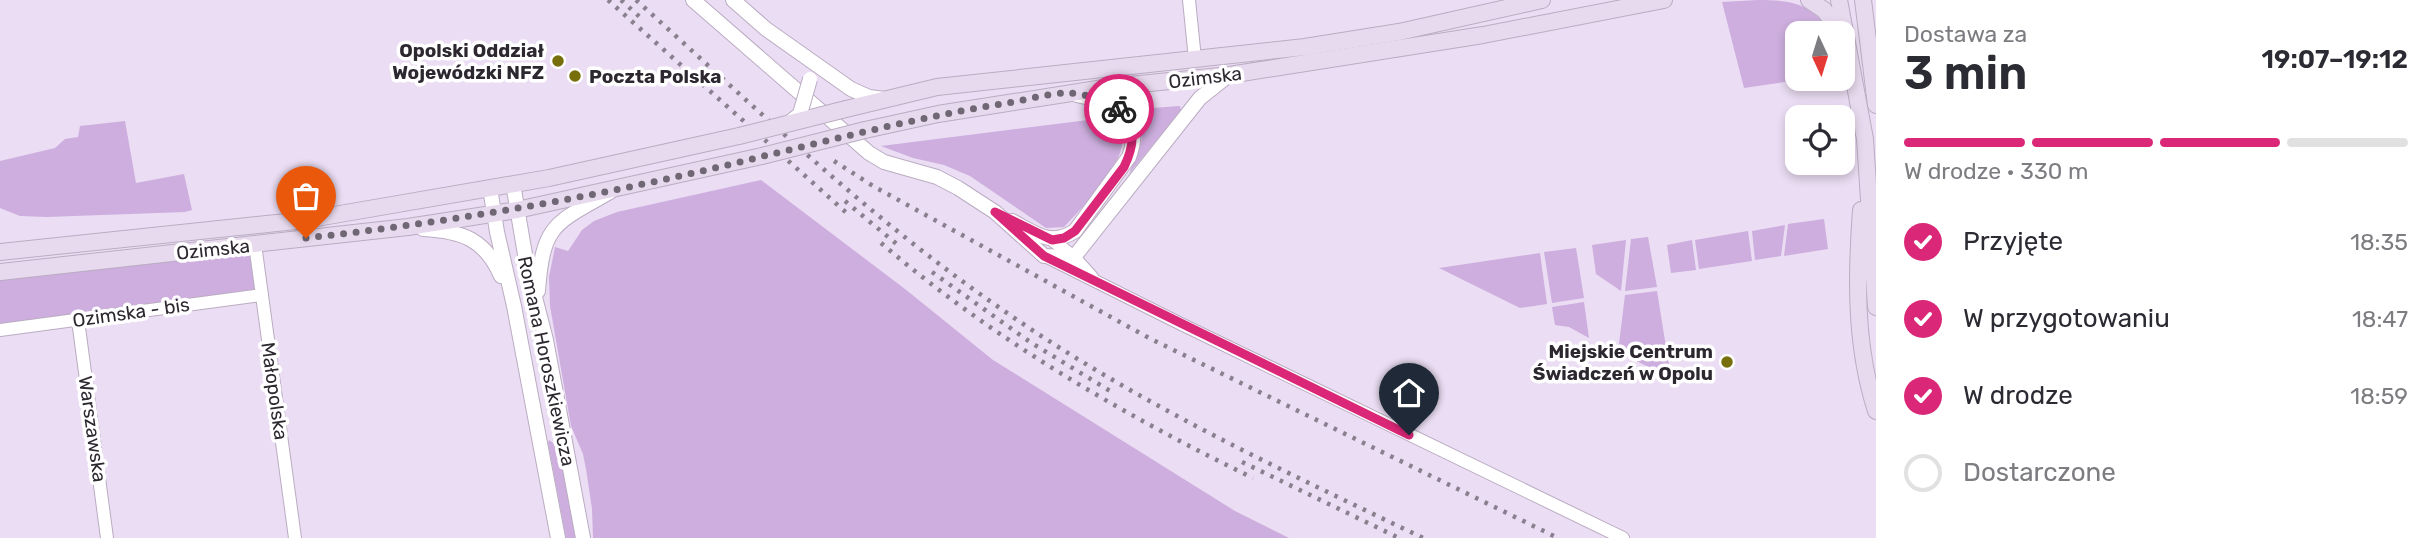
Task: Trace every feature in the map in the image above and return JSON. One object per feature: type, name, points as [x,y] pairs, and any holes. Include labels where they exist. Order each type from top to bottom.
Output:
[{"type":"main road","name":"Ozimska","points":[[0,253],[305,220],[632,161],[937,88],[1244,55],[1361,38],[1542,0]]},
{"type":"main road","name":"Ozimska","points":[[0,272],[408,227],[517,210],[610,192],[938,114],[1110,87],[1229,75],[1556,22],[1664,0]]},
{"type":"main road","points":[[1809,0],[1824,10],[1832,21]]},
{"type":"main road","points":[[1839,0],[1842,21]]},
{"type":"main road","points":[[1863,0],[1876,104]]},
{"type":"main road","points":[[1855,89],[1866,139],[1876,307]]},
{"type":"main road","points":[[1868,166],[1861,214],[1857,293],[1861,346],[1876,411]]},
{"type":"street","points":[[693,0],[869,153],[884,162],[937,177],[995,212],[1052,240],[1074,257],[1097,282]]},
{"type":"street","points":[[733,0],[766,29],[851,89],[869,97],[885,99]]},
{"type":"street","points":[[1189,0],[1195,59]]},
{"type":"street","points":[[789,123],[800,114],[810,79],[802,56]]},
{"type":"street","points":[[1074,257],[1200,98],[1229,75]]},
{"type":"street","points":[[1052,240],[1064,238],[1075,231],[1124,167],[1133,144],[1131,128],[1121,110],[1110,103],[1070,93]]},
{"type":"street","name":"Romana Horoszkiewicza","points":[[513,184],[527,266],[537,303],[583,538]]},
{"type":"street","name":"Romana Horoszkiewicza","points":[[490,188],[558,538]]},
{"type":"street","points":[[537,303],[542,250],[552,230],[610,192]]},
{"type":"street","points":[[995,212],[1044,256],[1623,538]]},
{"type":"street","points":[[408,227],[454,232],[483,247],[496,263],[514,306]]},
{"type":"street","name":"Małopolska","points":[[255,244],[295,538]]},
{"type":"street","points":[[1044,256],[1074,257]]},
{"type":"street","name":"Ozimska - bis","points":[[0,330],[262,295]]},
{"type":"street","name":"Warszawska","points":[[78,320],[107,538]]},
{"type":"shaded area","points":[[1782,1],[1801,6],[1823,21],[1785,21],[1785,82],[1744,88],[1722,2]]},
{"type":"shaded area","points":[[1180,106],[1181,110],[1129,174],[1142,139],[1134,112],[1139,109]]},
{"type":"shaded area","points":[[1096,119],[1121,128],[1122,143],[1119,155],[1098,189],[1064,227],[1046,228],[970,176],[944,165],[913,158],[881,146]]},
{"type":"shaded area","points":[[125,121],[136,183],[184,174],[192,210],[47,217],[20,216],[0,208],[0,161],[55,148],[65,139],[78,137],[80,126]]},
{"type":"shaded area","points":[[761,180],[905,289],[993,360],[1235,511],[1289,538],[593,538],[586,469],[583,454],[571,426],[550,306],[549,277],[555,247],[568,251],[582,230],[594,221],[617,212]]},
{"type":"shaded area","points":[[1824,219],[1828,249],[1784,256],[1788,224]]},
{"type":"shaded area","points":[[1785,225],[1781,256],[1755,260],[1752,231]]},
{"type":"shaded area","points":[[1748,231],[1752,261],[1699,269],[1695,240]]},
{"type":"shaded area","points":[[1648,237],[1657,287],[1625,291],[1631,239]]},
{"type":"shaded area","points":[[1626,240],[1621,291],[1596,274],[1592,245]]},
{"type":"shaded area","points":[[1692,240],[1696,270],[1671,273],[1667,245]]},
{"type":"shaded area","points":[[255,244],[262,295],[0,330],[0,272]]},
{"type":"shaded area","points":[[1576,248],[1584,298],[1552,303],[1544,252]]},
{"type":"shaded area","points":[[1540,253],[1547,304],[1520,308],[1439,268]]},
{"type":"shaded area","points":[[1657,291],[1671,378],[1618,352],[1625,295]]},
{"type":"shaded area","points":[[1584,302],[1589,338],[1569,327],[1555,325],[1552,307]]},
{"type":"shaded area","points":[[549,440],[559,447],[576,538],[566,538]]},
{"type":"railway","points":[[608,0],[850,216]]},
{"type":"railway","points":[[621,0],[642,19]]},
{"type":"railway","points":[[636,0],[858,199],[904,237],[1000,308],[1101,373],[1207,432],[1423,538]]},
{"type":"railway","points":[[834,161],[873,186],[1149,338],[1558,538]]},
{"type":"railway","points":[[845,201],[899,246]]},
{"type":"railway","points":[[881,243],[968,312],[1013,343],[1107,401],[1253,478]]},
{"type":"railway","points":[[932,272],[1030,342],[1115,394]]},
{"type":"railway","points":[[1242,462],[1399,538]]},
{"type":"way so far","points":[[306,238],[408,227],[517,210],[610,192],[938,114],[1070,93],[1110,103],[1119,109]]},
{"type":"place","name":"Opolski Oddział Wojewódzki NFZ","points":[[558,61]]},
{"type":"place","name":"Poczta Polska","points":[[575,76]]},
{"type":"place","name":"Miejskie Centrum Świadczeń w Opolu","points":[[1727,362]]},
{"type":"route","points":[[1119,109],[1131,128],[1133,144],[1129,158],[1075,231],[1064,238],[1052,240],[995,212],[1044,256],[1409,435]]}]
